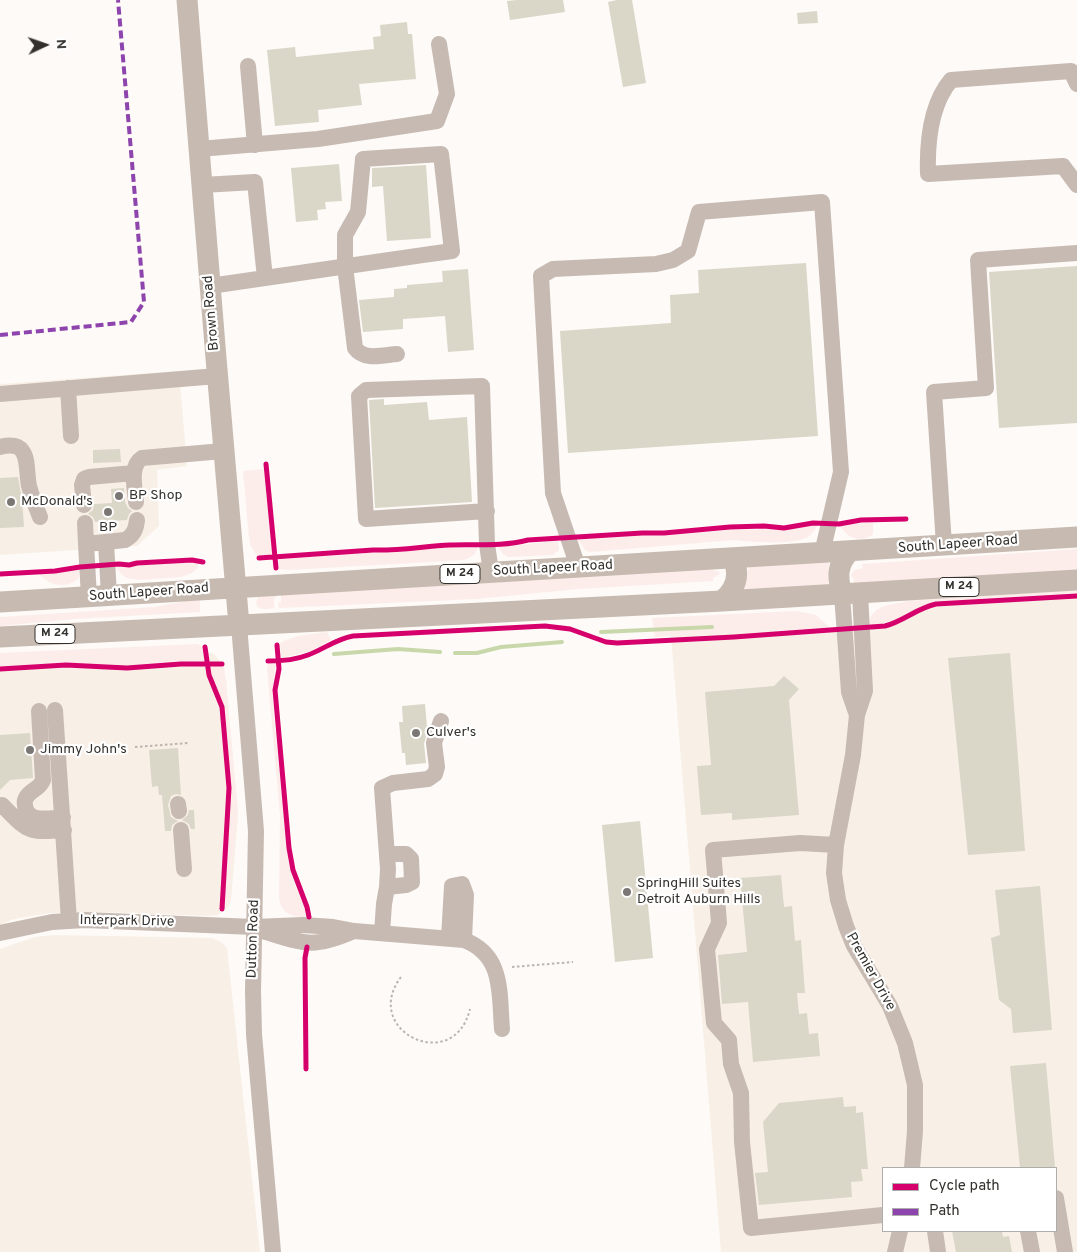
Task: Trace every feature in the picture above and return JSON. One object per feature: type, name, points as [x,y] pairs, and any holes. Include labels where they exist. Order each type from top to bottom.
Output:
[{"type":"main road","name":"Brown Road","points":[[188,0],[223,451],[239,625]]},
{"type":"main road","name":"South Lapeer Road","points":[[0,602],[1077,537]]},
{"type":"main road","points":[[849,552],[839,565],[838,579],[851,593]]},
{"type":"main road","points":[[722,601],[730,594],[737,579],[733,558]]},
{"type":"main road","name":"M 24","points":[[0,637],[722,601],[1077,580]]},
{"type":"street","points":[[199,149],[318,139],[437,122],[447,94],[439,44]]},
{"type":"street","points":[[248,66],[255,145]]},
{"type":"street","points":[[1077,84],[1071,71],[951,80],[943,89],[935,111],[928,154],[928,174],[1063,166],[1077,185]]},
{"type":"street","points":[[210,286],[345,266],[452,251],[441,154],[363,159],[358,212],[345,235],[345,266],[355,348],[358,353],[364,356],[397,354]]},
{"type":"street","points":[[202,185],[255,182],[265,278]]},
{"type":"street","points":[[578,567],[553,493],[541,276],[553,269],[656,264],[673,260],[688,251],[699,212],[822,202],[841,472],[822,553]]},
{"type":"street","points":[[944,545],[934,392],[986,388],[978,260],[1077,252]]},
{"type":"street","points":[[0,394],[217,376]]},
{"type":"street","points":[[487,511],[366,519],[358,396],[366,390],[482,386],[490,572]]},
{"type":"street","points":[[68,388],[71,436]]},
{"type":"street","points":[[0,447],[11,445],[19,448],[27,461],[29,486],[40,517]]},
{"type":"street","points":[[0,458],[7,452],[19,448]]},
{"type":"street","points":[[136,502],[134,467],[137,461],[142,458],[223,451]]},
{"type":"street","points":[[84,505],[82,485],[84,479],[134,473]]},
{"type":"street","points":[[86,544],[125,540],[131,537],[136,529],[137,520]]},
{"type":"street","points":[[85,523],[86,544],[99,596]]},
{"type":"street","points":[[99,596],[106,542]]},
{"type":"street","name":"Premier Drive","points":[[851,593],[849,692],[857,716],[853,754],[836,845],[834,872],[838,900],[854,946],[895,1018],[905,1043],[915,1094],[912,1167]]},
{"type":"street","name":"Dutton Road","points":[[239,625],[256,824],[252,991],[254,1034],[273,1252]]},
{"type":"street","points":[[64,823],[31,816],[25,802],[26,797],[40,786],[43,780],[47,710],[64,823],[69,921]]},
{"type":"street","points":[[382,933],[387,887],[388,854],[382,788],[393,783],[428,780],[435,774],[434,743],[441,721]]},
{"type":"street","points":[[0,807],[2,804],[29,829],[39,831],[64,823]]},
{"type":"street","points":[[181,830],[184,869]]},
{"type":"street","points":[[836,845],[800,843],[713,850],[719,923],[707,949],[714,1023],[729,1040],[731,1064],[741,1093],[742,1142],[750,1228],[882,1215]]},
{"type":"street","points":[[387,887],[406,885],[412,882],[411,859],[406,854],[388,854]]},
{"type":"street","name":"Interpark Drive","points":[[0,933],[44,923],[69,921],[222,925],[254,928],[300,942],[314,944],[333,940],[354,931],[457,939],[474,944],[484,951],[491,960],[499,986],[502,1029]]},
{"type":"street","points":[[1057,1204],[1065,1252]]},
{"type":"street","points":[[895,1252],[900,1232]]},
{"type":"street","points":[[935,1232],[938,1252]]},
{"type":"street","points":[[1028,1232],[1032,1252]]},
{"type":"path","points":[[135,747],[190,743]]},
{"type":"path","points":[[512,967],[572,962]]},
{"type":"path","points":[[400,977],[392,994],[392,1012],[398,1027],[413,1039],[431,1043],[449,1038],[463,1026],[468,1018],[470,1009]]},
{"type":"shaded area","points":[[179,371],[187,466],[157,470],[159,526],[137,546],[0,555],[0,384]]},
{"type":"shaded area","points":[[264,469],[272,555],[257,556],[249,538],[243,471]]},
{"type":"shaded area","points":[[873,522],[873,534],[864,539],[855,538],[847,534],[840,526]]},
{"type":"shaded area","points":[[817,526],[806,538],[791,542],[735,540],[590,552],[585,550],[578,539],[642,535],[655,536],[731,530],[781,530]]},
{"type":"shaded area","points":[[558,541],[559,550],[553,555],[508,557],[497,546],[512,546]]},
{"type":"shaded area","points":[[478,547],[474,555],[464,560],[288,570],[279,569],[278,559],[378,552],[393,553],[421,548]]},
{"type":"shaded area","points":[[1077,549],[1077,570],[853,584],[854,580],[851,575],[854,570],[863,568],[862,564]]},
{"type":"shaded area","points":[[198,562],[198,568],[192,573],[181,577],[139,580],[127,578],[115,566],[128,568],[137,565]]},
{"type":"shaded area","points":[[828,562],[828,585],[744,589],[749,566]]},
{"type":"shaded area","points":[[713,568],[714,571],[718,571],[720,574],[713,578],[713,581],[578,589],[476,599],[279,608],[278,603],[281,602],[281,593]]},
{"type":"shaded area","points":[[80,569],[78,579],[63,585],[48,581],[39,574],[65,572]]},
{"type":"shaded area","points":[[1077,590],[1077,593],[933,602],[892,621],[868,624],[875,612],[883,606],[907,601]]},
{"type":"shaded area","points":[[1077,593],[1077,1252],[721,1252],[671,636],[830,628],[890,622],[900,619],[916,607],[933,602]]},
{"type":"shaded area","points":[[276,594],[274,608],[262,609],[256,604],[258,596]]},
{"type":"shaded area","points":[[200,598],[200,612],[74,619],[0,626],[0,617],[155,607]]},
{"type":"shaded area","points":[[796,611],[816,615],[830,628],[655,637],[652,618]]},
{"type":"shaded area","points":[[327,632],[331,640],[311,651],[281,658],[280,643],[285,640]]},
{"type":"shaded area","points":[[197,644],[202,646],[204,663],[178,662],[132,665],[66,663],[0,667],[0,653]]},
{"type":"shaded area","points":[[192,648],[214,654],[220,661],[226,679],[238,815],[231,900],[228,907],[218,915],[206,916],[100,912],[50,913],[14,919],[0,925],[0,657]]},
{"type":"shaded area","points":[[276,663],[272,692],[288,860],[295,885],[305,909],[306,918],[292,915],[285,911],[279,898],[280,815],[267,669],[268,664]]},
{"type":"shaded area","points":[[224,666],[238,810],[230,895],[229,901],[224,908],[225,869],[232,795],[224,706],[214,685],[210,667]]},
{"type":"shaded area","points":[[55,935],[212,938],[221,942],[227,948],[260,1252],[0,1252],[0,949],[35,937]]},
{"type":"building","points":[[563,0],[565,12],[510,20],[507,1]]},
{"type":"building","points":[[632,0],[646,83],[623,87],[608,2]]},
{"type":"building","points":[[817,11],[818,23],[798,24],[797,13]]},
{"type":"building","points":[[407,22],[408,34],[412,34],[416,79],[359,84],[362,105],[318,110],[319,122],[275,126],[267,50],[295,47],[296,57],[374,49],[373,37],[381,36],[380,25]]},
{"type":"building","points":[[339,164],[342,201],[325,202],[326,209],[317,210],[318,220],[296,222],[291,168]]},
{"type":"building","points":[[426,165],[431,238],[387,241],[383,186],[372,187],[372,168]]},
{"type":"building","points":[[806,263],[818,436],[568,453],[560,331],[671,323],[670,295],[699,293],[698,270]]},
{"type":"building","points":[[1077,266],[1077,423],[999,428],[989,272]]},
{"type":"building","points":[[468,269],[474,350],[448,352],[445,316],[403,319],[403,329],[363,332],[359,300],[394,297],[394,289],[407,288],[407,285],[443,282],[442,271]]},
{"type":"building","points":[[384,399],[384,405],[427,402],[429,420],[467,417],[472,502],[375,508],[369,400]]},
{"type":"building","points":[[120,449],[121,462],[93,463],[93,450]]},
{"type":"building","name":"McDonald's","points":[[18,477],[24,527],[0,528],[0,478]]},
{"type":"building","points":[[124,488],[125,502],[132,511],[127,520],[95,522],[93,517],[88,514],[93,510],[94,504],[112,503],[111,489]]},
{"type":"building","points":[[1010,653],[1025,851],[968,855],[948,658]]},
{"type":"building","points":[[784,676],[799,689],[789,700],[799,815],[732,820],[732,813],[701,815],[697,766],[711,765],[705,692],[774,686]]},
{"type":"building","name":"Culver's","points":[[425,704],[427,727],[429,726],[424,744],[426,763],[406,765],[405,753],[402,753],[399,722],[403,722],[402,706]]},
{"type":"building","points":[[30,733],[33,778],[10,780],[0,790],[0,735]]},
{"type":"building","points":[[178,748],[181,795],[171,796],[168,805],[171,817],[178,821],[172,825],[171,831],[165,831],[162,795],[159,795],[158,786],[152,787],[149,750]]},
{"type":"building","points":[[189,810],[194,810],[195,829],[191,829],[189,824],[182,820],[188,815]]},
{"type":"building","name":"SpringHill Suites Detroit Auburn Hills","points":[[640,821],[653,958],[615,962],[602,825]]},
{"type":"building","points":[[781,875],[784,907],[792,906],[795,941],[801,940],[805,993],[797,993],[799,1014],[807,1013],[809,1034],[818,1033],[820,1056],[753,1062],[748,1002],[722,1004],[718,955],[747,952],[740,878]]},
{"type":"building","points":[[1040,886],[1052,1030],[1013,1033],[1011,1009],[999,1000],[991,938],[1000,935],[995,890]]},
{"type":"building","points":[[1046,1063],[1055,1167],[1020,1167],[1010,1066]]},
{"type":"building","points":[[843,1097],[844,1107],[856,1106],[856,1113],[863,1112],[868,1169],[861,1169],[863,1181],[851,1182],[852,1197],[759,1205],[755,1173],[768,1172],[763,1122],[779,1103]]},
{"type":"building","points":[[952,1232],[1002,1232],[1003,1237],[1009,1236],[1012,1252],[956,1252]]},
{"type":"waterway","points":[[601,632],[712,627]]},
{"type":"waterway","points":[[455,653],[477,653],[501,647],[562,642]]},
{"type":"waterway","points":[[334,654],[398,649],[440,652]]},
{"type":"marked path","points":[[0,335],[131,322],[144,302],[118,0]]},
{"type":"cycle path","points":[[266,464],[276,568]]},
{"type":"cycle path","points":[[259,558],[450,545],[499,544],[528,540],[664,533],[730,527],[764,526],[784,528],[813,523],[839,524],[861,520],[906,519]]},
{"type":"cycle path","points":[[0,574],[55,571],[119,564],[129,565],[192,560],[203,562]]},
{"type":"cycle path","points":[[268,661],[303,657],[341,639],[353,636],[545,626],[570,629],[606,642],[617,643],[734,637],[885,626],[936,604],[1077,596]]},
{"type":"cycle path","points":[[277,645],[279,669],[275,690],[289,848],[293,870],[309,917]]},
{"type":"cycle path","points":[[205,647],[209,675],[222,707],[229,788],[222,909]]},
{"type":"cycle path","points":[[0,669],[66,665],[127,668],[181,664],[222,664]]},
{"type":"cycle path","points":[[306,1069],[305,958],[307,947]]},
{"type":"place","name":"BP Shop","points":[[119,496]]},
{"type":"place","name":"McDonald's","points":[[11,502]]},
{"type":"place","name":"BP","points":[[108,512]]},
{"type":"place","name":"Culver's","points":[[416,733]]},
{"type":"place","name":"Jimmy John's","points":[[30,750]]},
{"type":"place","name":"SpringHill Suites Detroit Auburn Hills","points":[[627,892]]}]
